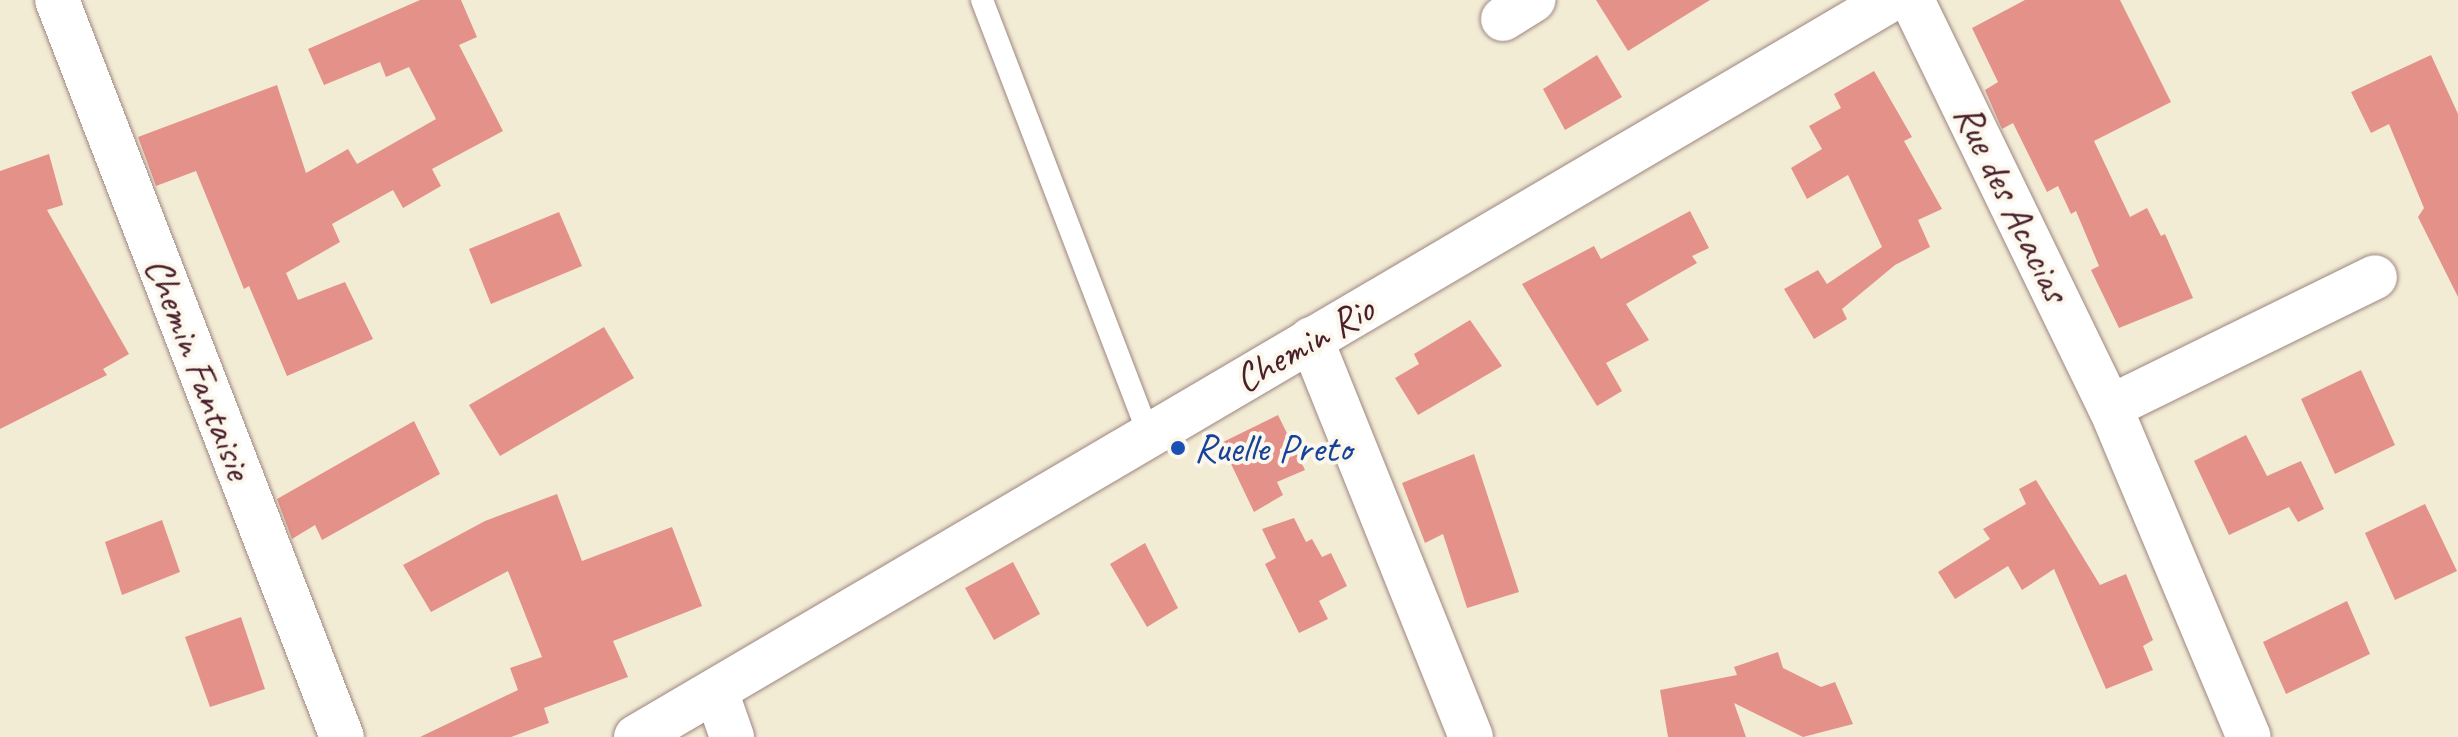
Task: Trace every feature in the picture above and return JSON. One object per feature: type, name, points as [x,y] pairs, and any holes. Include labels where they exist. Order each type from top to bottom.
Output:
[{"type":"street","name":"Chemin Fantaisie","points":[[57,0],[342,737]]},
{"type":"street","name":"Chemin Rio","points":[[636,737],[1890,0]]},
{"type":"street","name":"Rue des Acacias","points":[[1912,0],[2110,407],[2249,737]]},
{"type":"street","points":[[2110,407],[2375,277]]},
{"type":"street","points":[[1311,339],[1471,737]]},
{"type":"street","points":[[716,691],[732,737]]},
{"type":"lane","points":[[982,0],[1149,435]]},
{"type":"building","points":[[420,0],[461,0],[477,37],[459,45],[503,131],[432,169],[441,186],[403,208],[393,190],[332,224],[340,242],[286,273],[298,300],[345,282],[373,339],[287,376],[249,286],[244,289],[196,171],[156,186],[138,137],[277,85],[306,173],[348,149],[357,164],[436,119],[409,67],[386,77],[380,62],[324,85],[308,49]]},
{"type":"building","points":[[1596,0],[1710,0],[1628,51]]},
{"type":"building","points":[[2025,0],[2120,0],[2171,102],[2094,141],[2130,217],[2147,208],[2161,236],[2165,234],[2193,298],[2119,328],[2091,270],[2099,266],[2076,211],[2071,214],[2058,186],[2047,192],[2013,123],[2002,129],[1985,90],[1998,82],[1972,28]]},
{"type":"building","points":[[1597,55],[1622,97],[1565,130],[1543,89]]},
{"type":"building","points":[[2431,55],[2458,114],[2458,297],[2418,217],[2424,208],[2389,124],[2371,133],[2351,92]]},
{"type":"building","points":[[1874,71],[1912,137],[1904,141],[1942,209],[1918,220],[1930,247],[1895,265],[1842,309],[1847,319],[1814,339],[1784,289],[1818,270],[1827,284],[1882,247],[1848,175],[1807,199],[1791,168],[1822,149],[1809,126],[1841,108],[1834,94]]},
{"type":"building","points":[[49,154],[63,205],[47,210],[129,354],[103,369],[107,375],[0,429],[0,171]]},
{"type":"building","points":[[1690,211],[1709,248],[1692,256],[1697,263],[1626,304],[1649,340],[1606,363],[1622,391],[1597,406],[1522,284],[1594,246],[1601,259]]},
{"type":"building","points":[[559,212],[582,266],[491,304],[469,249]]},
{"type":"building","points":[[1470,320],[1502,366],[1418,415],[1395,378],[1419,364],[1414,354]]},
{"type":"building","points":[[604,327],[634,378],[500,456],[469,405]]},
{"type":"building","points":[[2361,370],[2395,445],[2335,474],[2301,399]]},
{"type":"building","points":[[1278,415],[1305,470],[1277,482],[1283,495],[1254,512],[1221,443]]},
{"type":"building","points":[[414,421],[440,474],[322,540],[315,525],[292,539],[277,499]]},
{"type":"building","points":[[2246,435],[2267,476],[2301,461],[2324,509],[2298,522],[2289,507],[2229,535],[2194,461]]},
{"type":"building","points":[[1474,454],[1519,592],[1467,608],[1443,534],[1425,543],[1402,483]]},
{"type":"building","points":[[2036,480],[2100,585],[2126,574],[2153,640],[2143,646],[2153,670],[2106,689],[2054,569],[2022,590],[2008,566],[1955,599],[1938,572],[1990,539],[1983,529],[2026,504],[2019,489]]},
{"type":"building","points":[[557,494],[582,561],[672,527],[702,606],[613,641],[628,677],[544,708],[549,723],[511,737],[420,737],[518,690],[510,668],[542,657],[508,571],[431,612],[403,565],[485,521]]},
{"type":"building","points":[[2425,504],[2457,571],[2395,600],[2365,533]]},
{"type":"building","points":[[1294,518],[1306,542],[1312,539],[1322,557],[1331,553],[1347,586],[1319,601],[1328,619],[1299,633],[1265,564],[1276,558],[1262,529]]},
{"type":"building","points":[[162,520],[180,572],[122,595],[105,542]]},
{"type":"building","points":[[1145,543],[1178,608],[1147,627],[1110,564]]},
{"type":"building","points":[[1013,562],[1040,614],[994,640],[965,588]]},
{"type":"building","points":[[2347,601],[2370,654],[2286,694],[2263,642]]},
{"type":"building","points":[[241,617],[265,689],[210,707],[185,637]]},
{"type":"building","points":[[1778,652],[1783,668],[1821,687],[1835,682],[1853,724],[1803,737],[1734,703],[1746,737],[1668,737],[1660,690],[1737,675],[1734,667]]},
{"type":"place","name":"Ruelle Preto","points":[[1178,448]]}]
